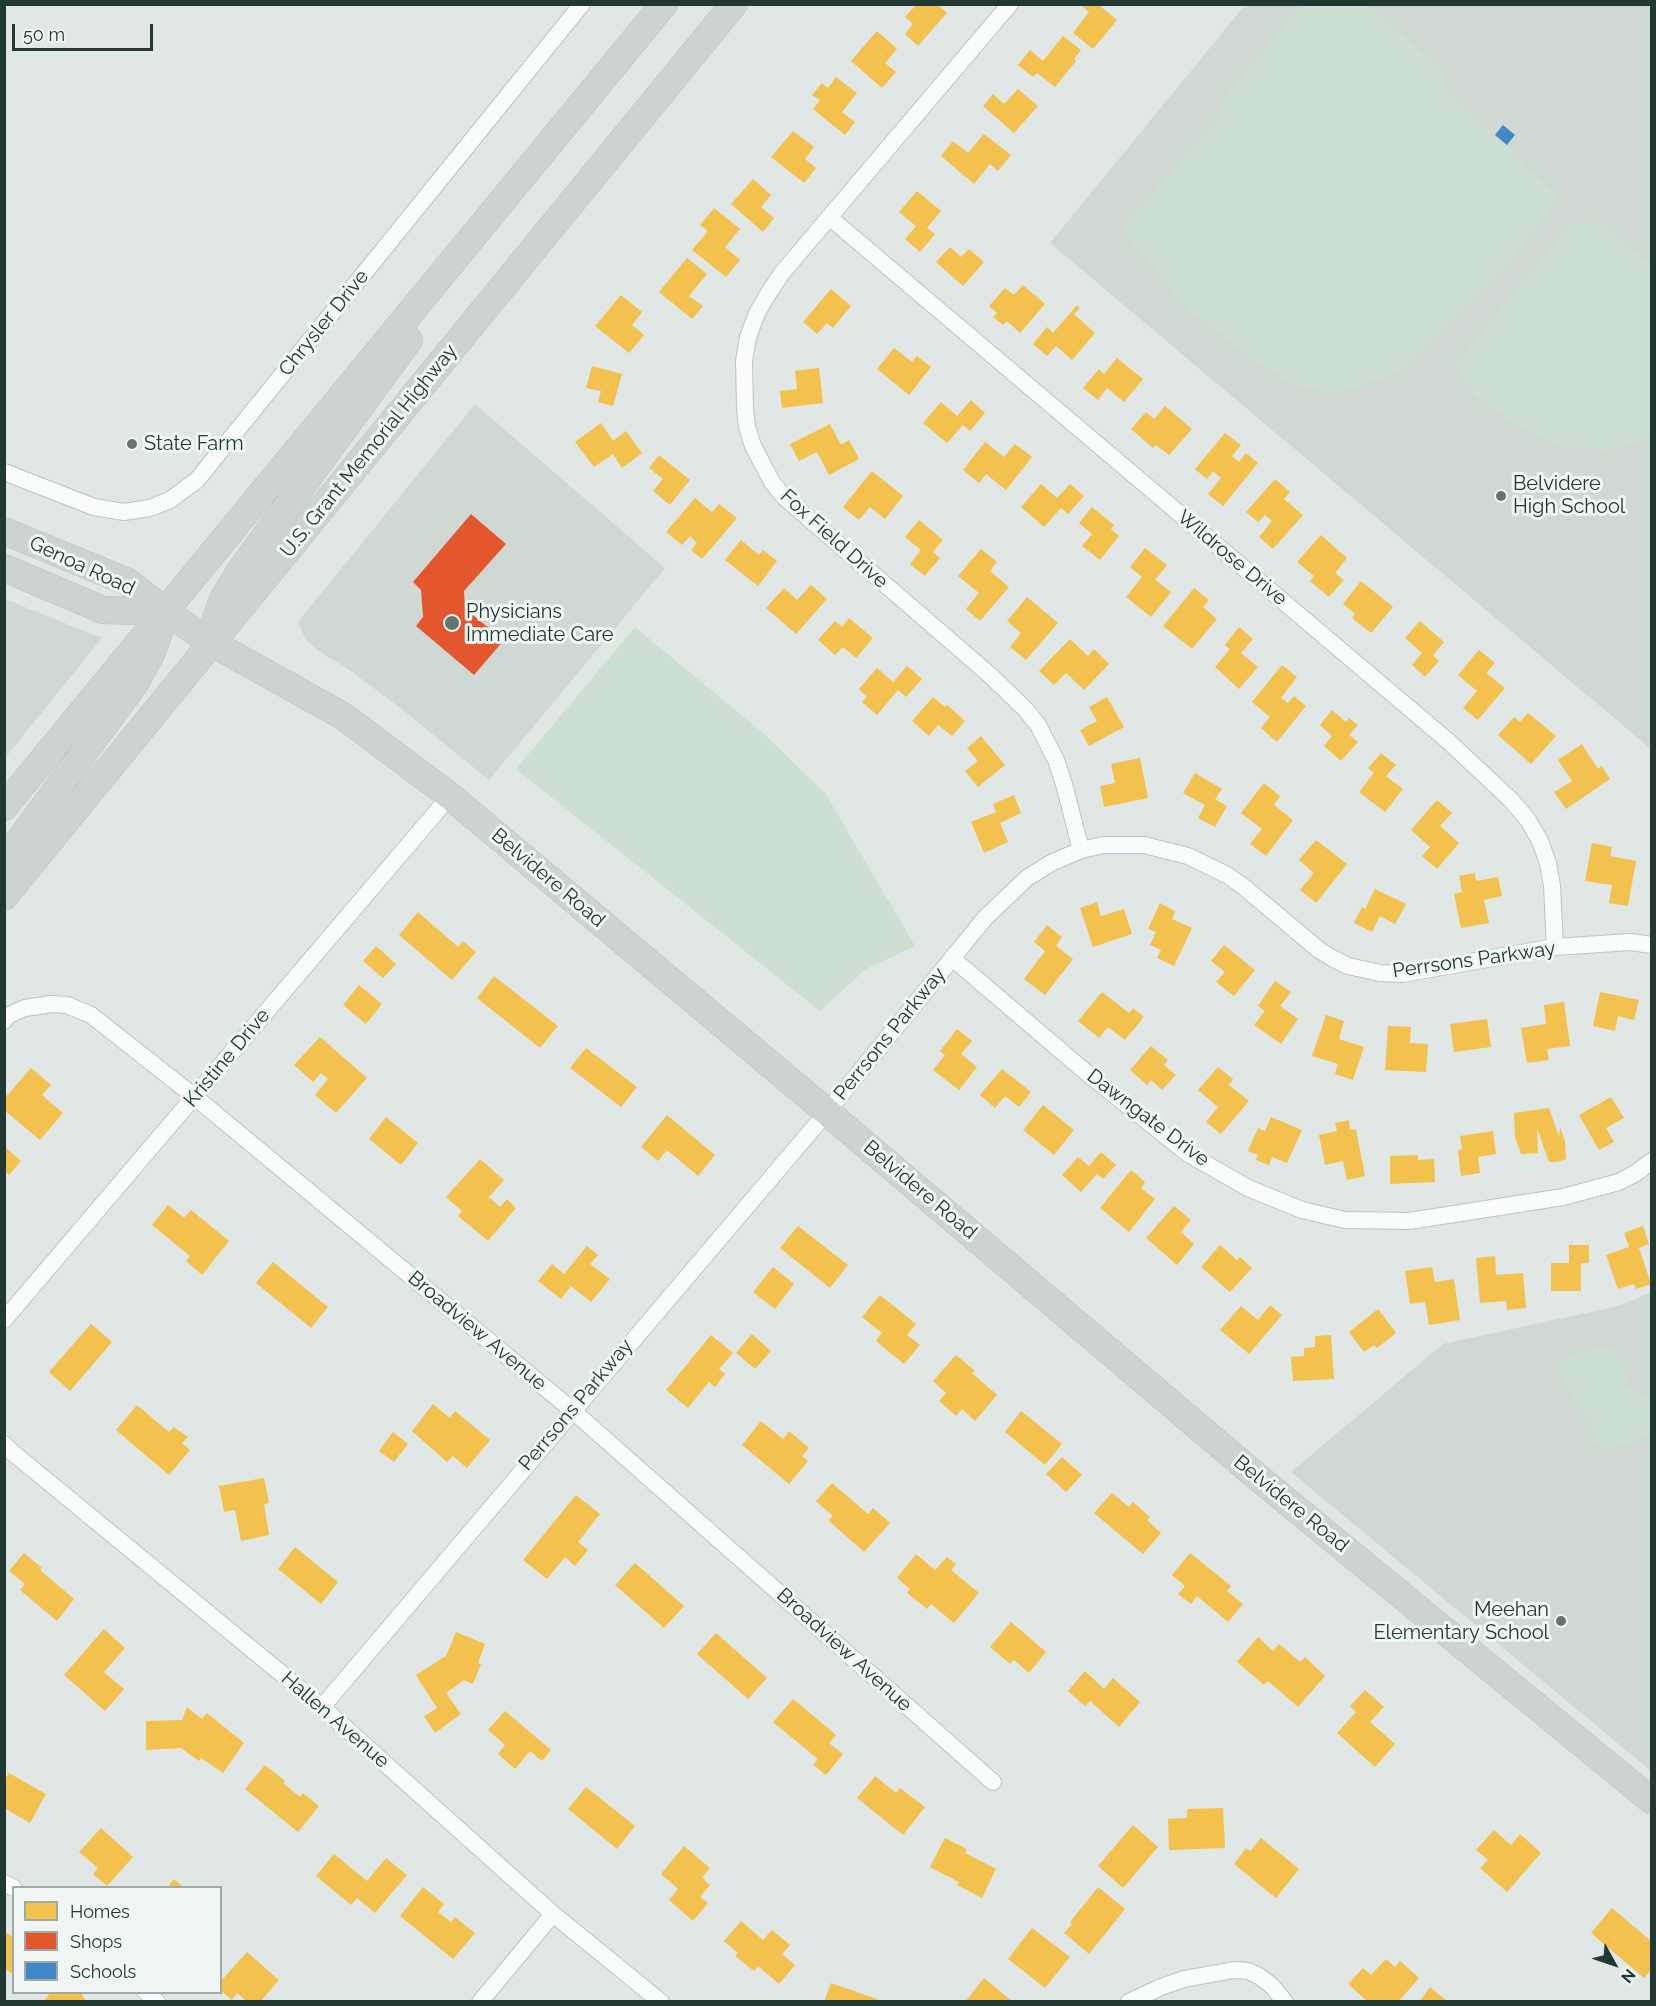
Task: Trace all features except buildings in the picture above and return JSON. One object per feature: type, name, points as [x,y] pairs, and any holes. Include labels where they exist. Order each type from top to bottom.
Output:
[{"type":"main road","points":[[4,807],[664,4]]},
{"type":"main road","name":"U.S. Grant Memorial Highway","points":[[4,897],[734,4]]},
{"type":"main road","points":[[212,642],[215,621],[223,599],[242,568],[420,325],[475,236]]},
{"type":"main road","name":"Genoa Road","points":[[4,531],[128,582],[166,612]]},
{"type":"main road","name":"Genoa Road","points":[[4,568],[104,610],[166,612]]},
{"type":"main road","points":[[4,861],[134,685],[152,652],[166,612]]},
{"type":"main road","name":"Belvidere Road","points":[[166,612],[212,642],[344,716],[450,796],[1261,1480],[1652,1801]]},
{"type":"street","name":"Chrysler Drive","points":[[4,472],[94,507],[124,512],[150,508],[170,500],[197,480],[582,4]]},
{"type":"street","name":"Fox Field Drive","points":[[1010,4],[782,273],[757,313],[748,337],[743,386],[747,427],[753,446],[772,482],[784,498],[991,676],[1038,725],[1056,760],[1081,850]]},
{"type":"street","name":"Wildrose Drive","points":[[829,217],[1448,741],[1511,800],[1540,841],[1548,863],[1552,886],[1555,947]]},
{"type":"street","name":"Kristine Drive","points":[[4,1320],[450,796]]},
{"type":"street","name":"Perrsons Parkway","points":[[322,1707],[827,1112],[985,918],[1027,878],[1051,863],[1081,850],[1104,845],[1144,845],[1188,856],[1227,875],[1244,887],[1319,950],[1348,966],[1380,973],[1402,974],[1555,947],[1630,942],[1652,945]]},
{"type":"street","name":"Dawngate Drive","points":[[952,958],[1088,1074],[1187,1153],[1248,1188],[1302,1210],[1345,1220],[1409,1221],[1563,1197],[1619,1182],[1652,1161]]},
{"type":"street","name":"Broadview Avenue","points":[[4,1021],[9,1015],[25,1008],[51,1004],[67,1005],[91,1015],[195,1097],[572,1410],[993,1782]]},
{"type":"street","name":"Hallen Avenue","points":[[4,1444],[322,1707],[553,1914],[662,2001]]},
{"type":"street","points":[[480,2001],[553,1914]]},
{"type":"street","points":[[1129,2001],[1161,1987],[1202,1975],[1234,1970],[1248,1971],[1259,1976],[1272,1986],[1285,2001]]},
{"type":"shaded area","name":"Belvidere High School","points":[[1245,5],[1651,5],[1651,749],[1050,243]]},
{"type":"shaded area","points":[[475,404],[665,568],[489,780],[399,707],[348,669],[320,652],[306,640],[298,622]]},
{"type":"shaded area","points":[[5,599],[102,638],[5,758]]},
{"type":"shaded area","name":"Meehan Elementary School","points":[[1651,1293],[1651,1771],[1291,1472],[1443,1344],[1614,1307]]},
{"type":"green space","points":[[1301,5],[1368,5],[1443,71],[1445,90],[1558,198],[1516,254],[1437,337],[1394,375],[1336,394],[1292,384],[1251,358],[1189,310],[1121,229],[1221,116],[1219,104]]},
{"type":"green space","points":[[1600,222],[1652,266],[1651,436],[1646,440],[1607,450],[1559,446],[1514,424],[1476,396],[1455,366],[1569,225]]},
{"type":"green space","points":[[635,627],[763,733],[825,793],[915,946],[866,969],[820,1011],[516,769]]},
{"type":"green space","points":[[1614,1349],[1627,1376],[1625,1383],[1617,1388],[1637,1390],[1651,1402],[1651,1432],[1629,1446],[1603,1447],[1594,1441],[1593,1416],[1586,1419],[1557,1365],[1583,1351]]},
{"type":"place","name":"State Farm","points":[[132,444]]},
{"type":"place","name":"Belvidere High School","points":[[1501,496]]},
{"type":"place","name":"Physicians Immediate Care","points":[[452,623]]},
{"type":"place","name":"Meehan Elementary School","points":[[1561,1621]]}]
